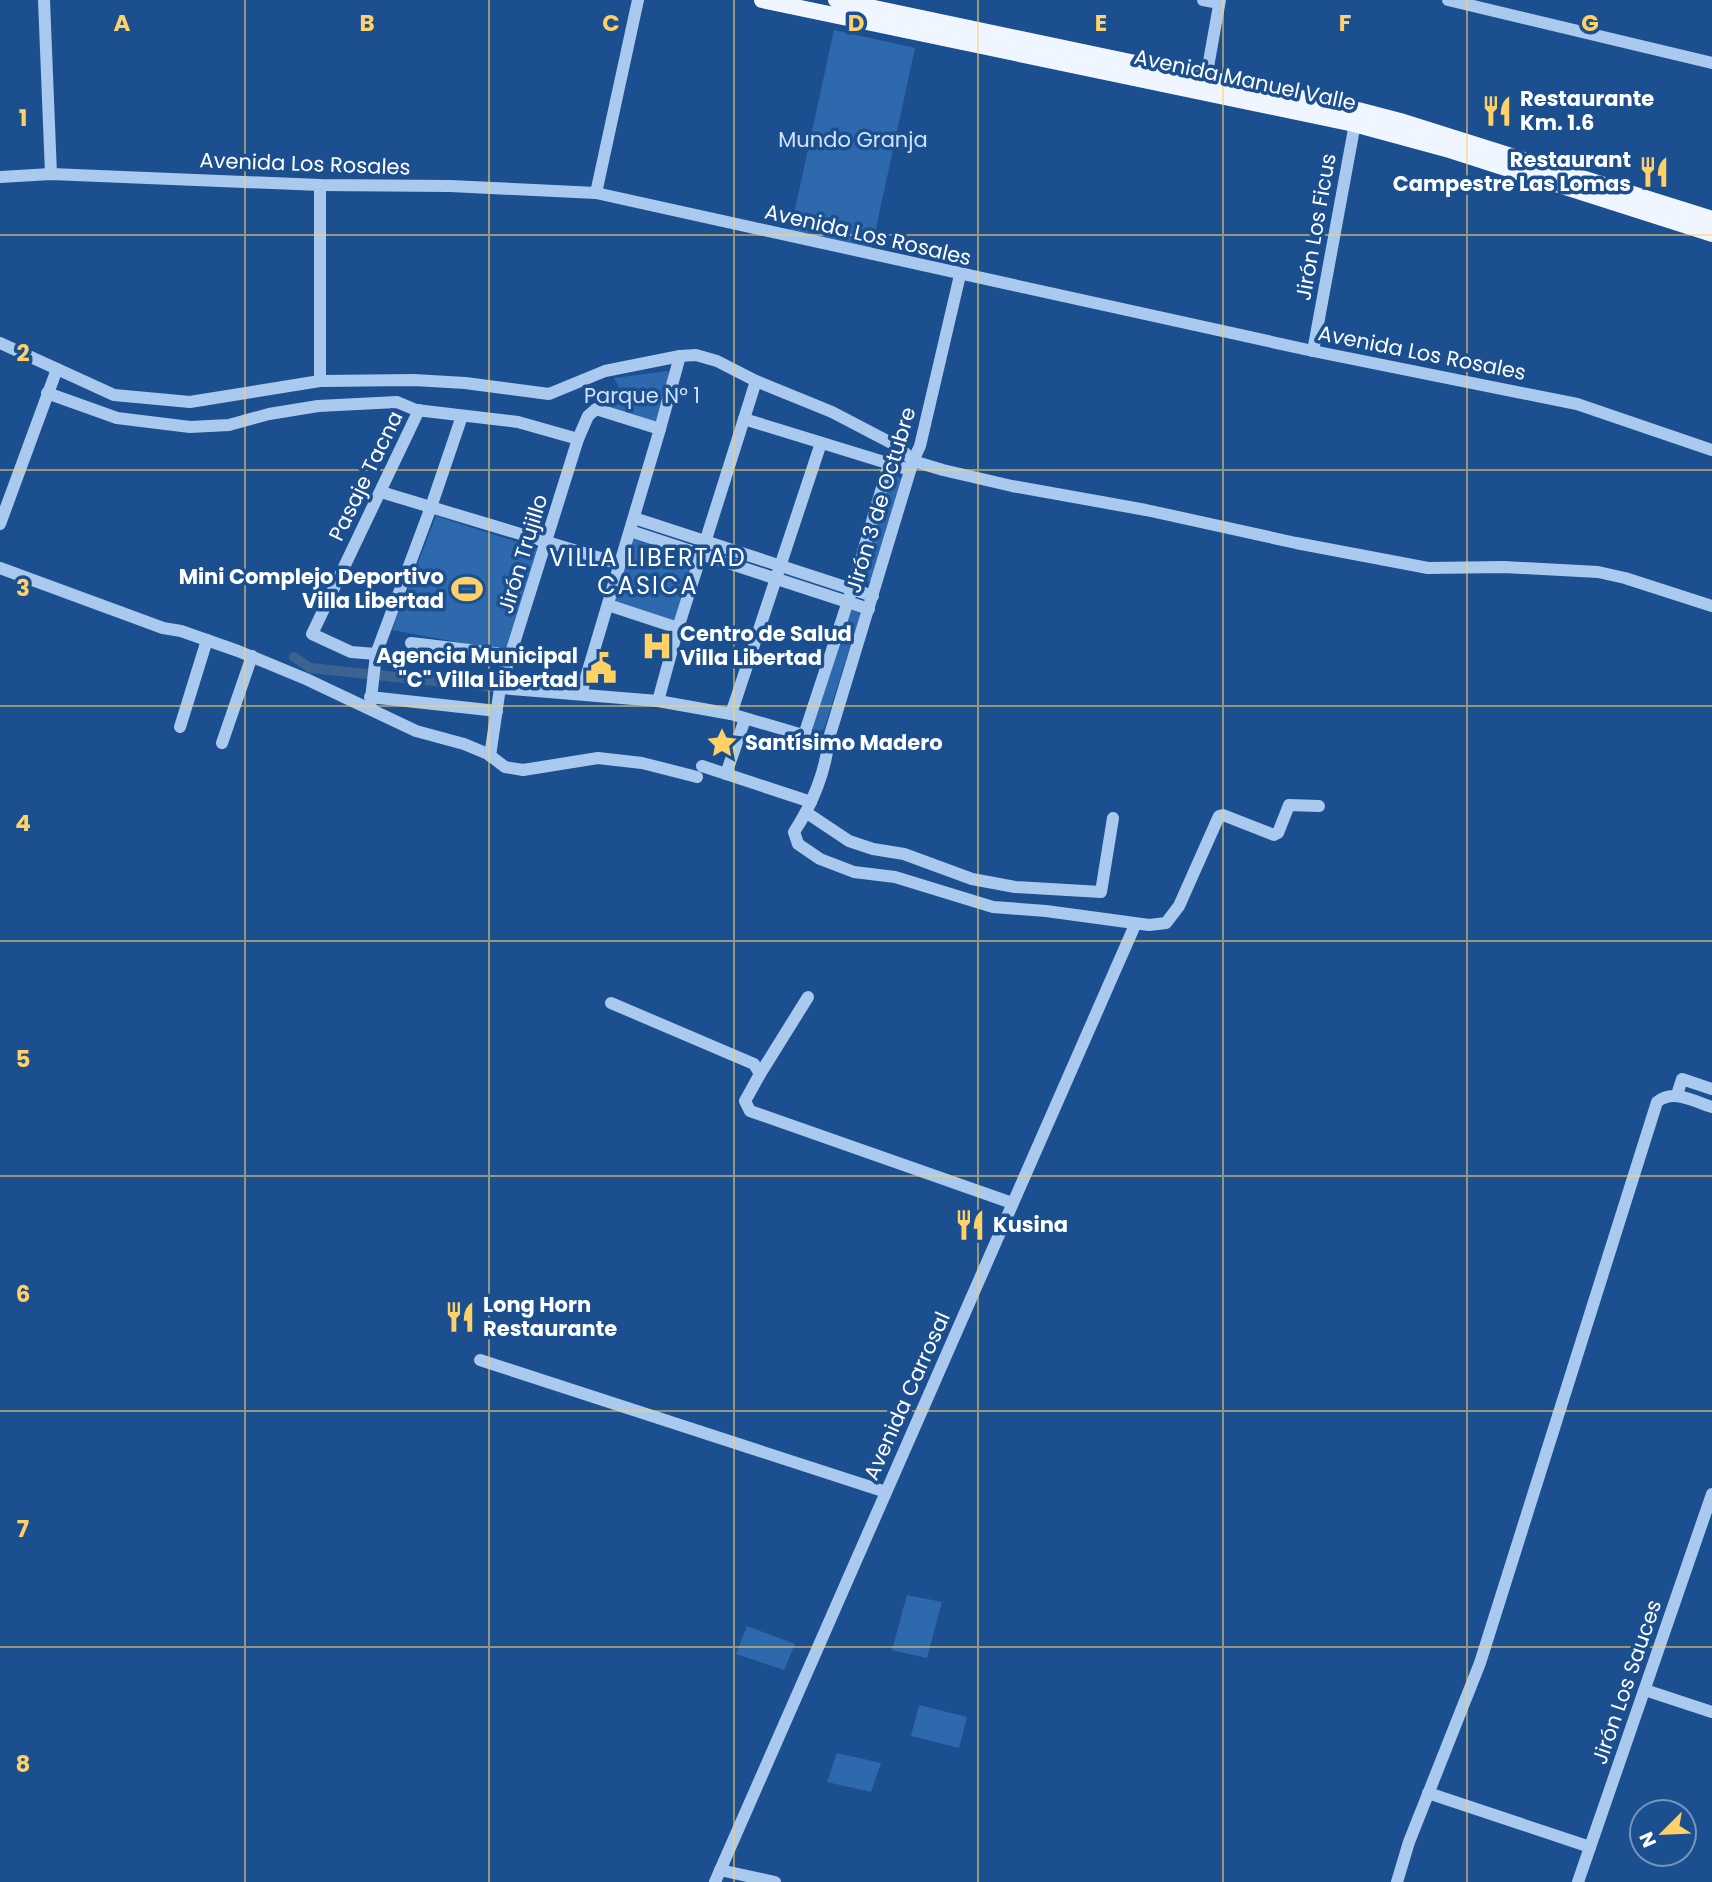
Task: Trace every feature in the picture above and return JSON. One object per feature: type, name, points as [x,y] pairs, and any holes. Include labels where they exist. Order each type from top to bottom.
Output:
[{"type":"main road","name":"Avenida Manuel Valle","points":[[762,0],[1356,117],[1401,121],[1712,219]]},
{"type":"main road","name":"Avenida Manuel Valle","points":[[836,0],[1206,78],[1356,117],[1446,149],[1712,234]]},
{"type":"street","points":[[44,0],[51,174]]},
{"type":"street","points":[[596,193],[638,0]]},
{"type":"street","points":[[1203,0],[1220,2],[1206,78]]},
{"type":"street","points":[[1448,0],[1712,63]]},
{"type":"street","name":"Jirón Los Ficus","points":[[1313,352],[1356,117]]},
{"type":"street","name":"Avenida Los Rosales","points":[[0,177],[51,174],[596,193],[1313,352],[1577,404],[1712,450]]},
{"type":"street","points":[[320,185],[320,381]]},
{"type":"street","name":"Jirón 3 de Octubre","points":[[960,275],[920,446],[829,738],[827,757],[809,808],[794,832],[798,844],[820,859],[854,872],[895,877],[993,906],[1135,925]]},
{"type":"street","points":[[0,343],[114,395],[190,402],[320,381],[414,380],[465,383],[549,394],[605,371],[696,355],[717,361],[756,381],[844,418],[900,447],[912,466]]},
{"type":"street","points":[[581,694],[680,356]]},
{"type":"street","points":[[0,524],[57,369]]},
{"type":"street","points":[[658,701],[678,628],[756,381]]},
{"type":"street","points":[[47,393],[117,418],[190,427],[229,425],[269,414],[318,406],[397,402],[419,410],[518,422],[578,439]]},
{"type":"street","name":"Jirón Trujillo","points":[[490,756],[500,688],[578,439],[588,416],[596,409],[660,429]]},
{"type":"street","name":"Pasaje Tacna","points":[[376,654],[351,652],[312,634],[419,410]]},
{"type":"street","points":[[370,703],[376,654],[462,416]]},
{"type":"street","points":[[744,419],[889,464],[1146,510],[1296,543],[1428,568],[1504,567],[1598,572],[1712,606]]},
{"type":"street","points":[[731,715],[821,443]]},
{"type":"street","name":"Jirón 3 de Octubre","points":[[804,735],[850,596],[889,464]]},
{"type":"street","points":[[381,492],[620,564]]},
{"type":"street","points":[[634,518],[780,565],[850,596],[869,609]]},
{"type":"street","points":[[630,531],[776,579],[850,596],[873,596]]},
{"type":"street","points":[[0,568],[163,628],[181,631],[252,656],[370,703],[416,732],[464,744],[490,756],[505,767],[523,770],[598,758],[726,774],[809,808],[849,841],[873,849],[904,854],[972,879],[1015,887],[1101,892],[1113,818]]},
{"type":"street","points":[[608,606],[678,628]]},
{"type":"street","points":[[180,727],[207,640]]},
{"type":"street","points":[[411,643],[511,655]]},
{"type":"street","points":[[222,743],[252,656]]},
{"type":"street","points":[[500,688],[658,701],[731,715],[820,740]]},
{"type":"street","points":[[370,703],[497,711]]},
{"type":"street","points":[[726,774],[745,719]]},
{"type":"street","points":[[1135,925],[1158,925],[1170,920],[1179,906],[1219,816],[1223,815],[1274,835],[1279,832],[1289,805],[1319,806]]},
{"type":"street","name":"Avenida Carrosal","points":[[718,1876],[1135,925]]},
{"type":"street","points":[[808,997],[745,1101],[750,1111],[1012,1203]]},
{"type":"street","points":[[611,1003],[754,1064],[760,1074]]},
{"type":"street","points":[[1676,1095],[1682,1079],[1712,1089]]},
{"type":"street","points":[[1397,1882],[1409,1842],[1480,1663],[1657,1102],[1662,1097],[1676,1095],[1712,1107]]},
{"type":"street","points":[[480,1360],[886,1492]]},
{"type":"street","name":"Jirón Los Sauces","points":[[1578,1882],[1712,1494]]},
{"type":"street","points":[[1645,1690],[1712,1712]]},
{"type":"street","points":[[1428,1793],[1590,1847]]},
{"type":"street","points":[[718,1876],[775,1882]]},
{"type":"green space","name":"Mundo Granja","points":[[834,30],[915,48],[871,251],[790,232]]},
{"type":"green space","name":"Parque N° 1","points":[[667,371],[671,373],[656,422],[601,405],[621,391],[614,378]]},
{"type":"green space","points":[[895,475],[902,479],[871,581],[863,583],[859,580],[890,478]]},
{"type":"green space","name":"Mini Complejo Deportivo Villa Libertad","points":[[436,516],[539,549],[506,651],[392,630]]},
{"type":"green space","points":[[633,539],[695,559],[675,623],[613,604]]},
{"type":"green space","points":[[850,610],[859,612],[860,615],[824,729],[817,733],[811,729]]},
{"type":"green space","points":[[907,1595],[942,1602],[927,1658],[892,1650]]},
{"type":"green space","points":[[747,1626],[795,1644],[784,1670],[736,1654]]},
{"type":"green space","points":[[919,1705],[967,1717],[959,1748],[911,1736]]},
{"type":"green space","points":[[837,1753],[881,1763],[871,1792],[827,1782]]},
{"type":"waterway","points":[[294,657],[310,668],[500,688]]},
{"type":"place","name":"Restaurante Km. 1.6","points":[[1497,111]]},
{"type":"place","name":"Restaurant Campestre Las Lomas","points":[[1654,172]]},
{"type":"place","name":"Mini Complejo Deportivo Villa Libertad","points":[[467,589]]},
{"type":"place","name":"Centro de Salud Villa Libertad","points":[[657,646]]},
{"type":"place","name":"Agencia Municipal \"C\" Villa Libertad","points":[[601,668]]},
{"type":"place","name":"Santísimo Madero","points":[[722,743]]},
{"type":"place","name":"Kusina","points":[[970,1225]]},
{"type":"place","name":"Long Horn Restaurante","points":[[460,1317]]},
{"type":"district","name":"VILLA LIBERTAD CASICA","points":[[648,572]]}]
